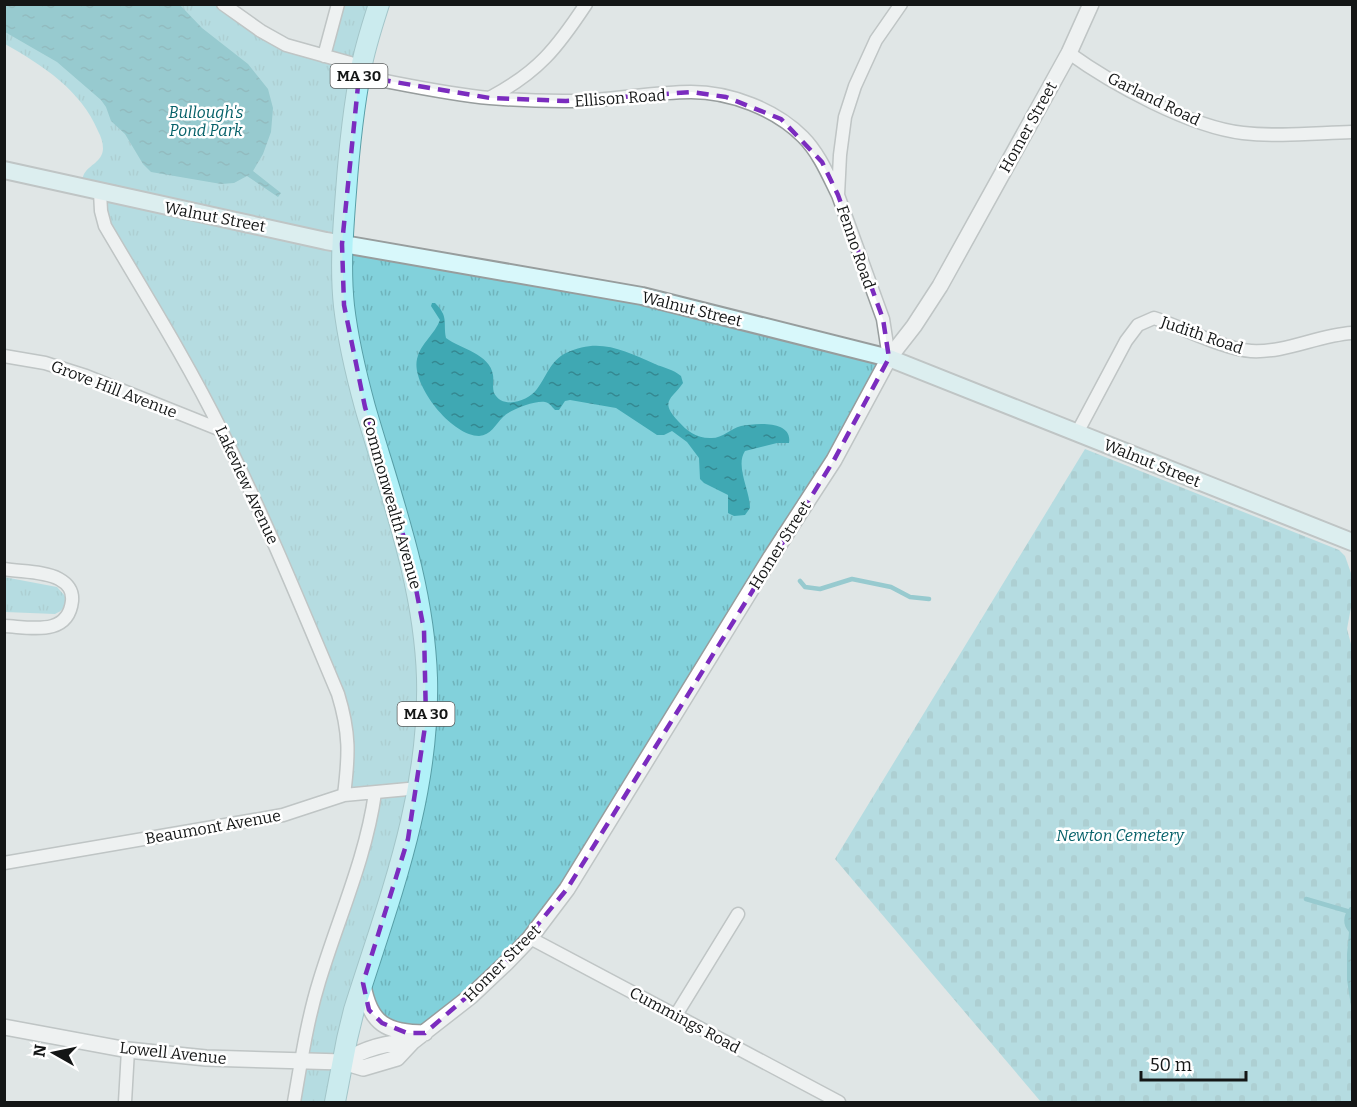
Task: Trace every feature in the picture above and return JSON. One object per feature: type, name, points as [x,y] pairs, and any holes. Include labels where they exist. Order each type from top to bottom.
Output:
[{"type":"main road","name":"Commonwealth Avenue","points":[[335,1102],[346,1039],[404,855],[419,788],[426,720],[427,679],[423,630],[410,558],[365,407],[344,305],[342,244],[349,158],[360,71],[379,4]]},
{"type":"main road","name":"Walnut Street","points":[[4,170],[342,244],[642,296],[889,358],[1353,542]]},
{"type":"street","name":"Ellison Road","points":[[223,4],[278,41],[299,50],[324,56],[360,71],[450,93],[490,98],[566,101],[692,92],[726,97],[752,105],[782,119],[803,137],[822,162],[838,195]]},
{"type":"street","points":[[324,56],[338,4]]},
{"type":"street","points":[[490,98],[535,70],[554,49],[586,4]]},
{"type":"street","name":"Fenno Road","points":[[889,358],[882,319],[838,195],[845,117],[855,86],[876,40],[901,4]]},
{"type":"street","name":"Homer Street","points":[[343,1062],[360,1052],[391,1042],[412,1042],[425,1033],[471,996],[530,938],[567,889],[771,556],[834,460],[889,358],[911,331],[940,286],[1069,53],[1091,4]]},
{"type":"street","name":"Garland Road","points":[[1069,53],[1089,68],[1152,101],[1215,128],[1241,133],[1278,135],[1353,132]]},
{"type":"street","name":"Lakeview Avenue","points":[[100,192],[105,226],[182,356],[221,430],[265,521],[338,694],[349,743],[344,795]]},
{"type":"street","name":"Judith Road","points":[[1077,432],[1126,341],[1138,325],[1154,318],[1229,346],[1250,351],[1288,347],[1353,333]]},
{"type":"street","name":"Grove Hill Avenue","points":[[4,356],[45,363],[86,376],[221,430]]},
{"type":"street","points":[[4,569],[57,578],[69,586],[72,595],[71,609],[66,618],[56,626],[4,626]]},
{"type":"street","name":"Beaumont Avenue","points":[[4,863],[283,815],[344,795],[419,788]]},
{"type":"street","points":[[294,1102],[319,983],[372,820],[375,793]]},
{"type":"street","points":[[676,1015],[738,914]]},
{"type":"street","name":"Cummings Road","points":[[530,938],[839,1102]]},
{"type":"street","points":[[363,983],[369,1010],[382,1023],[394,1030],[425,1033]]},
{"type":"street","name":"Lowell Avenue","points":[[4,1027],[128,1050],[206,1058],[343,1062]]},
{"type":"street","points":[[125,1102],[128,1050]]},
{"type":"highlighted area","points":[[359,76],[490,98],[566,101],[692,92],[726,97],[781,119],[822,162],[838,195],[883,319],[889,358],[834,460],[567,889],[506,963],[425,1033],[407,1033],[382,1023],[369,1010],[363,983],[408,839],[426,720],[424,630],[410,558],[365,407],[344,305],[342,244]]},
{"type":"green space","name":"Bullough's Pond Park","points":[[223,4],[261,31],[324,56],[338,5],[379,5],[342,244],[642,296],[889,358],[548,915],[425,1033],[407,1033],[366,1003],[335,1102],[294,1102],[301,1061],[375,794],[344,795],[345,718],[265,521],[105,226],[100,192],[80,187],[84,174],[98,160],[103,149],[101,137],[91,116],[82,103],[59,80],[5,44],[5,5]]},
{"type":"green space","name":"Newton Cemetery","points":[[1085,449],[1339,550],[1345,556],[1352,576],[1352,602],[1347,629],[1352,648],[1352,1102],[1041,1102],[835,859]]},
{"type":"green space","points":[[4,577],[57,587],[65,596],[64,607],[55,614],[5,612]]},
{"type":"water","points":[[4,5],[180,5],[202,28],[248,64],[268,89],[273,108],[271,132],[263,154],[253,171],[281,193],[278,197],[247,176],[234,183],[221,184],[151,172],[143,164],[125,134],[111,121],[101,100],[57,62],[5,32]]},
{"type":"water","points":[[435,303],[444,316],[446,338],[487,362],[493,375],[494,393],[503,401],[516,402],[528,397],[540,384],[552,364],[566,353],[578,348],[601,346],[633,355],[672,370],[681,376],[683,383],[668,404],[672,414],[681,425],[692,433],[700,437],[714,438],[741,426],[764,424],[785,430],[789,436],[789,443],[777,443],[745,451],[742,457],[742,471],[750,508],[745,515],[734,516],[728,513],[728,495],[700,479],[699,458],[687,442],[672,431],[664,435],[657,435],[616,408],[570,400],[565,401],[559,410],[555,410],[547,403],[529,404],[506,414],[487,434],[479,436],[468,434],[446,418],[427,395],[420,382],[417,359],[440,320],[431,306]]},
{"type":"water","points":[[1352,907],[1352,1012],[1347,980],[1349,932],[1344,920]]},
{"type":"waterway","points":[[800,581],[805,587],[820,589],[852,579],[891,587],[910,597],[929,599]]},
{"type":"waterway","points":[[1306,899],[1347,911]]}]
